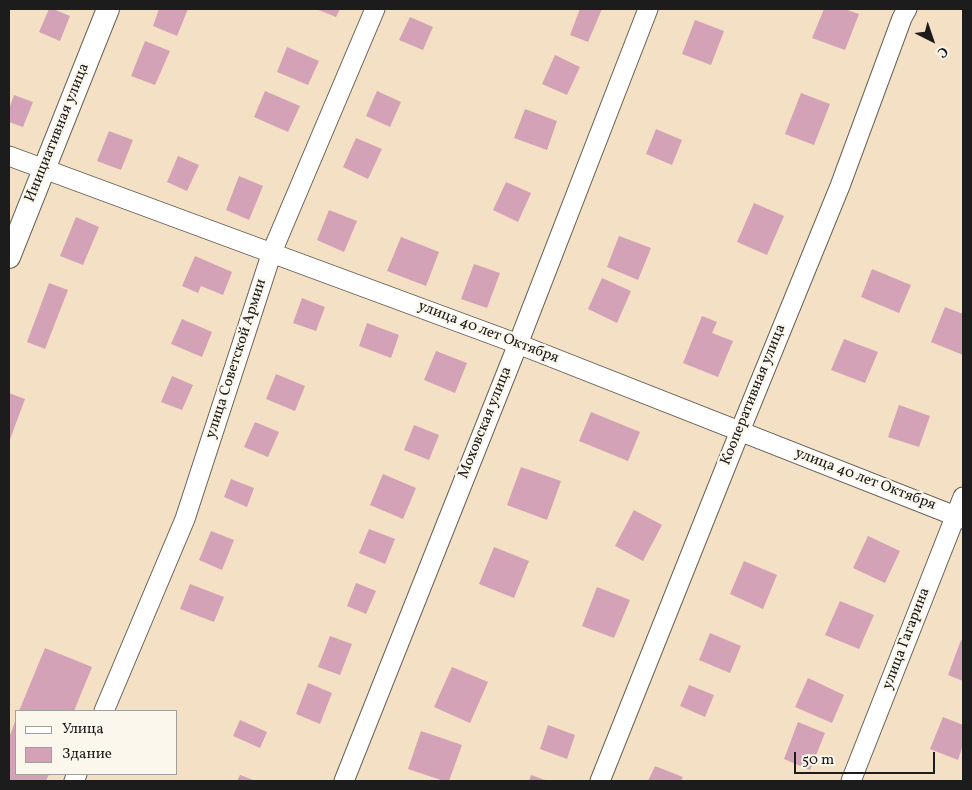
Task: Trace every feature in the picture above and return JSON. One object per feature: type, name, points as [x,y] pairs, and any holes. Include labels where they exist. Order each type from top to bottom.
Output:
[{"type":"street","name":"Инициативная улица","points":[[9,257],[108,9]]},
{"type":"street","name":"улица Советской Армии","points":[[104,710],[185,519],[272,252],[376,9]]},
{"type":"street","name":"Моховская улица","points":[[344,781],[518,344],[648,9]]},
{"type":"street","name":"Кооперативная улица","points":[[600,781],[840,186],[907,9]]},
{"type":"street","name":"улица 40 лет Октября","points":[[9,156],[518,344],[959,517]]},
{"type":"street","name":"улица Гагарина","points":[[851,781],[959,517],[963,497]]},
{"type":"building","points":[[49,9],[70,16],[60,41],[39,32]]},
{"type":"building","points":[[159,9],[188,9],[177,36],[153,26]]},
{"type":"building","points":[[316,9],[340,9],[336,17]]},
{"type":"building","points":[[580,9],[602,9],[588,42],[570,35]]},
{"type":"building","points":[[824,9],[844,9],[859,14],[845,50],[812,38]]},
{"type":"building","points":[[410,17],[433,27],[423,50],[399,40]]},
{"type":"building","points":[[695,20],[724,31],[711,65],[682,54]]},
{"type":"building","points":[[145,41],[170,51],[155,85],[131,76]]},
{"type":"building","points":[[287,47],[319,61],[308,85],[277,72]]},
{"type":"building","points":[[555,55],[580,67],[567,95],[542,84]]},
{"type":"building","points":[[265,91],[300,106],[288,132],[254,117]]},
{"type":"building","points":[[377,91],[401,102],[390,127],[366,116]]},
{"type":"building","points":[[801,93],[830,104],[814,145],[785,134]]},
{"type":"building","points":[[14,95],[33,102],[23,127],[9,122],[9,109]]},
{"type":"building","points":[[525,109],[557,121],[547,150],[514,138]]},
{"type":"building","points":[[656,129],[682,140],[672,165],[646,154]]},
{"type":"building","points":[[109,131],[133,140],[121,170],[97,161]]},
{"type":"building","points":[[356,138],[382,149],[368,179],[343,167]]},
{"type":"building","points":[[178,156],[199,165],[187,191],[167,182]]},
{"type":"building","points":[[239,176],[263,186],[249,220],[226,210]]},
{"type":"building","points":[[506,182],[531,193],[518,222],[493,210]]},
{"type":"building","points":[[754,203],[784,216],[767,255],[737,242]]},
{"type":"building","points":[[329,210],[357,221],[344,252],[317,240]]},
{"type":"building","points":[[76,217],[99,227],[83,265],[60,256]]},
{"type":"building","points":[[619,236],[651,248],[638,280],[607,267]]},
{"type":"building","points":[[401,237],[439,252],[426,286],[387,271]]},
{"type":"building","points":[[195,256],[232,272],[223,295],[201,286],[198,293],[182,286]]},
{"type":"building","points":[[474,264],[500,273],[487,308],[461,299]]},
{"type":"building","points":[[872,269],[911,285],[899,313],[861,297]]},
{"type":"building","points":[[602,278],[631,291],[617,323],[588,309]]},
{"type":"building","points":[[49,283],[68,290],[45,349],[27,342]]},
{"type":"building","points":[[302,298],[325,307],[316,331],[293,323]]},
{"type":"building","points":[[945,307],[963,314],[963,355],[931,342]]},
{"type":"building","points":[[702,316],[717,322],[712,333],[733,341],[718,377],[683,363]]},
{"type":"building","points":[[182,319],[212,332],[202,357],[171,344]]},
{"type":"building","points":[[367,323],[399,335],[391,358],[359,346]]},
{"type":"building","points":[[844,339],[878,352],[865,383],[831,370]]},
{"type":"building","points":[[436,351],[467,363],[455,393],[424,380]]},
{"type":"building","points":[[276,374],[305,386],[295,411],[266,399]]},
{"type":"building","points":[[172,376],[193,385],[182,410],[161,402]]},
{"type":"building","points":[[9,393],[25,399],[9,442]]},
{"type":"building","points":[[899,405],[930,416],[919,447],[888,437]]},
{"type":"building","points":[[591,412],[640,432],[628,461],[579,441]]},
{"type":"building","points":[[255,422],[279,432],[268,457],[244,447]]},
{"type":"building","points":[[414,425],[439,435],[429,460],[404,450]]},
{"type":"building","points":[[521,467],[561,481],[547,520],[507,505]]},
{"type":"building","points":[[383,474],[416,488],[403,519],[370,505]]},
{"type":"building","points":[[231,479],[254,488],[247,507],[224,497]]},
{"type":"building","points":[[634,510],[662,525],[643,561],[615,546]]},
{"type":"building","points":[[369,529],[395,539],[385,564],[359,553]]},
{"type":"building","points":[[211,531],[234,540],[222,570],[199,560]]},
{"type":"building","points":[[868,536],[900,551],[885,583],[853,568]]},
{"type":"building","points":[[494,547],[529,561],[514,598],[479,584]]},
{"type":"building","points":[[744,561],[777,575],[763,609],[730,594]]},
{"type":"building","points":[[356,583],[376,591],[366,614],[347,606]]},
{"type":"building","points":[[190,584],[224,597],[214,622],[180,609]]},
{"type":"building","points":[[597,587],[630,600],[614,638],[582,626]]},
{"type":"building","points":[[840,601],[874,615],[859,649],[825,635]]},
{"type":"building","points":[[710,633],[741,646],[730,673],[699,660]]},
{"type":"building","points":[[330,636],[352,644],[340,675],[318,667]]},
{"type":"building","points":[[961,640],[963,641],[963,681],[948,675]]},
{"type":"building","points":[[45,648],[92,667],[74,710],[19,710]]},
{"type":"building","points":[[452,667],[488,682],[470,723],[434,707]]},
{"type":"building","points":[[808,678],[844,695],[832,723],[795,707]]},
{"type":"building","points":[[308,683],[332,693],[320,724],[296,714]]},
{"type":"building","points":[[689,685],[714,695],[705,717],[680,706]]},
{"type":"building","points":[[943,717],[963,725],[963,745],[958,760],[930,749]]},
{"type":"building","points":[[240,720],[267,732],[260,748],[233,736]]},
{"type":"building","points":[[15,722],[15,775],[49,775],[46,781],[9,781],[9,738]]},
{"type":"building","points":[[798,722],[825,733],[810,770],[784,759]]},
{"type":"building","points":[[548,725],[575,735],[567,759],[540,749]]},
{"type":"building","points":[[421,731],[462,745],[449,781],[408,769]]},
{"type":"building","points":[[655,766],[683,777],[681,781],[648,781]]},
{"type":"building","points":[[240,775],[256,781],[237,781]]},
{"type":"building","points":[[531,775],[548,781],[529,781]]}]
